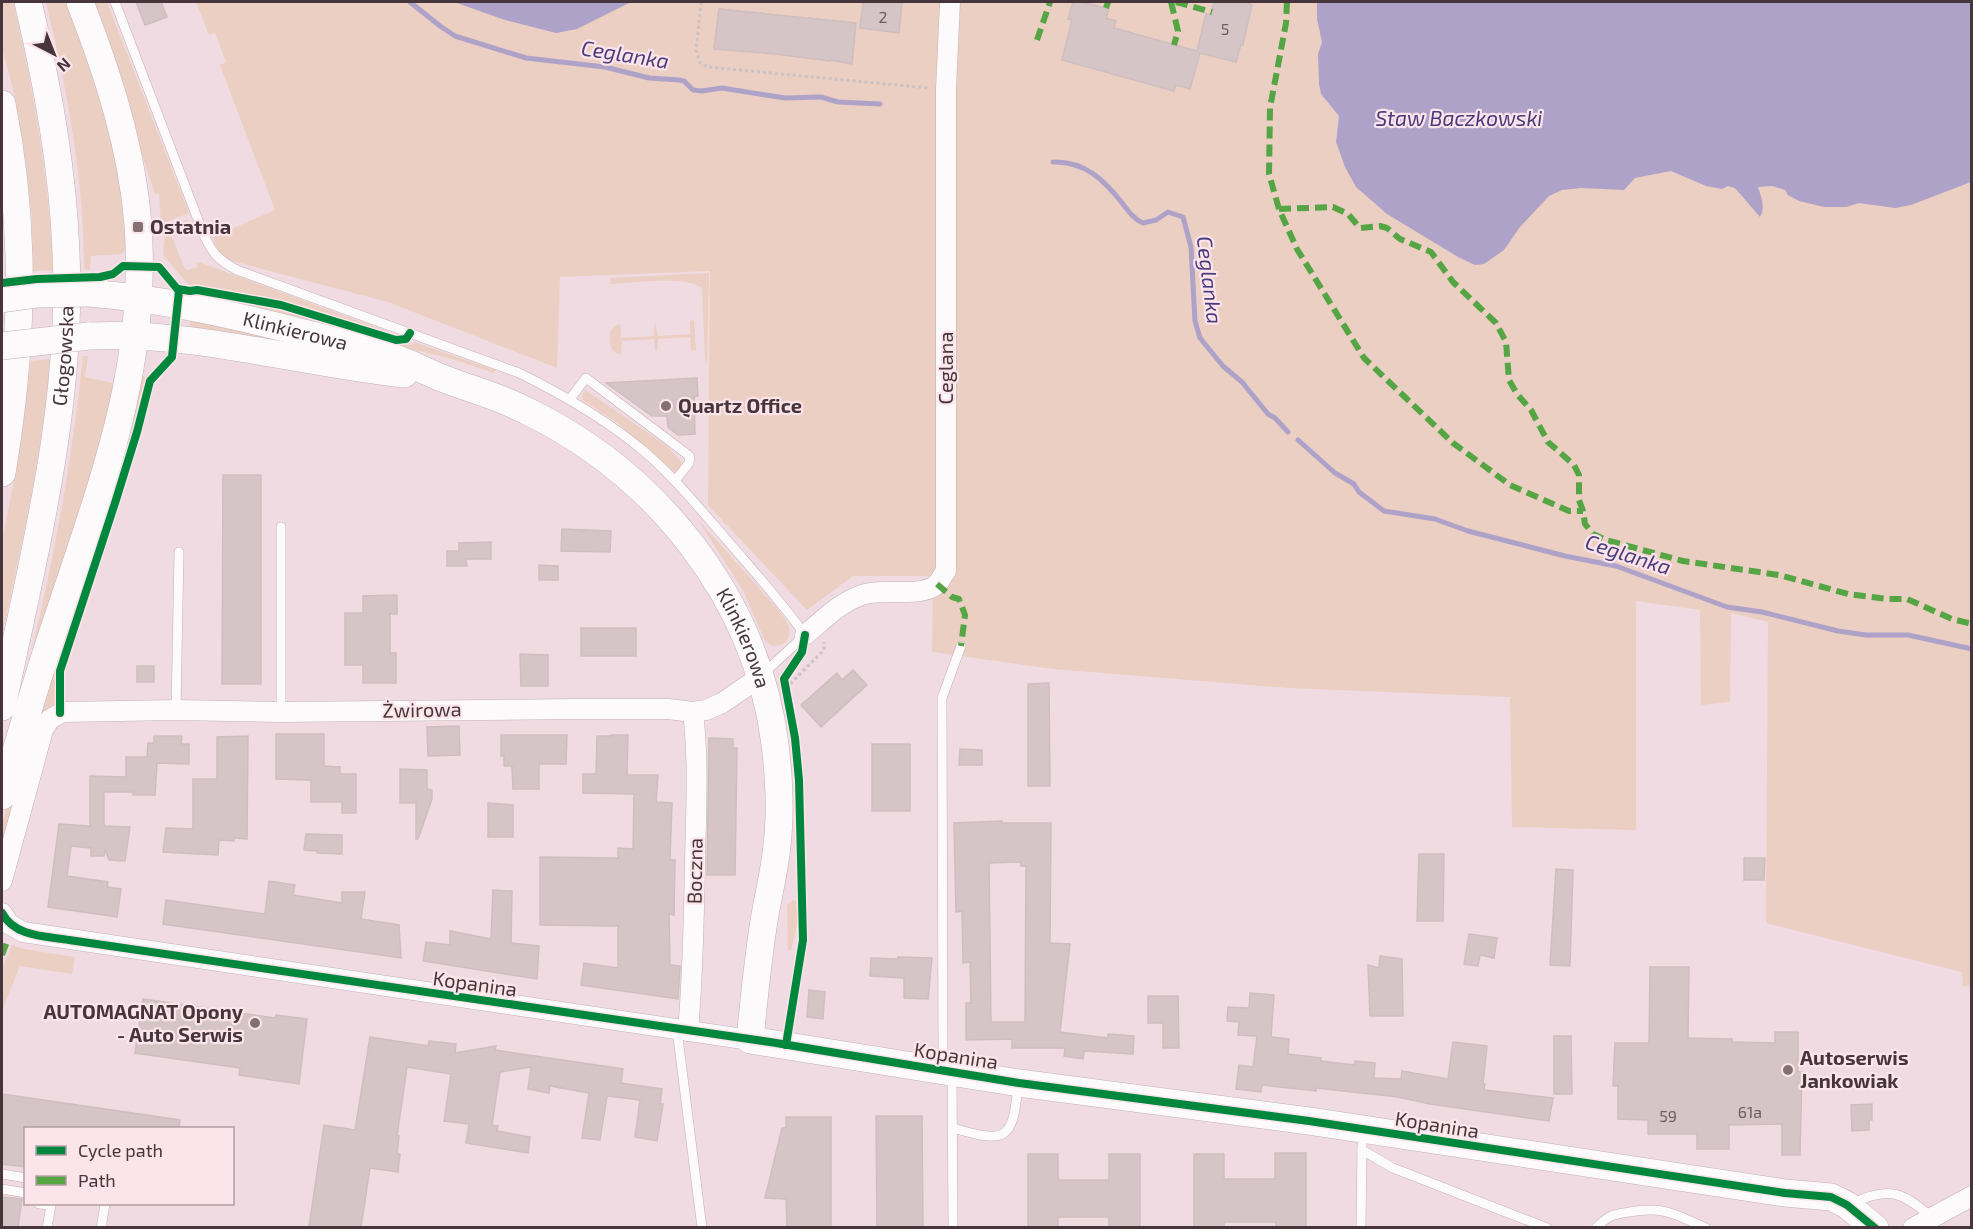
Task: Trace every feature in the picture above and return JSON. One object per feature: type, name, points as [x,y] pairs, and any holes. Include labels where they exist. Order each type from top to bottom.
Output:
[{"type":"street","name":"Głogowska","points":[[2,707],[50,469],[62,388],[66,316],[67,255],[60,167],[46,85],[28,2]]},
{"type":"street","points":[[2,796],[111,452],[130,375],[139,298],[138,226],[128,158],[116,104],[80,2]]},
{"type":"street","name":"Ceglana","points":[[815,636],[836,609],[862,595],[890,590],[921,592],[938,584],[946,571],[946,89],[950,2]]},
{"type":"street","points":[[2,104],[15,189],[19,240],[20,308],[15,383],[2,473]]},
{"type":"street","points":[[2,298],[38,294],[90,293],[139,298]]},
{"type":"street","name":"Klinkierowa","points":[[139,298],[202,308],[341,342],[398,359],[447,380],[497,397],[545,420],[598,452],[674,521],[712,572],[737,618],[760,677],[775,741],[779,811],[777,846],[765,918],[750,1040]]},
{"type":"street","points":[[2,346],[89,336],[135,336]]},
{"type":"street","name":"Klinkierowa","points":[[135,336],[240,348],[447,380]]},
{"type":"street","name":"Żwirowa","points":[[2,881],[43,730],[47,722],[58,714],[75,711],[176,710],[281,712],[668,709],[693,712],[722,704],[760,677]]},
{"type":"street","name":"Boczna","points":[[683,1031],[692,976],[697,804],[697,755],[693,712]]},
{"type":"street","name":"Kopanina","points":[[2,913],[9,924],[24,933],[750,1040],[1018,1083],[1297,1120],[1363,1140],[1831,1197],[1848,1205],[1875,1227]]},
{"type":"street","points":[[1913,1227],[1971,1196]]},
{"type":"lane","points":[[115,2],[203,233],[213,253],[222,262],[237,270],[508,369],[570,399],[622,435],[675,481],[785,606],[815,636],[760,677]]},
{"type":"lane","points":[[570,399],[586,378],[687,454],[690,457],[689,463],[675,481]]},
{"type":"lane","points":[[281,527],[281,712]]},
{"type":"lane","points":[[176,710],[179,552]]},
{"type":"lane","points":[[953,1227],[953,1128],[947,1072],[942,698],[961,646]]},
{"type":"lane","points":[[683,1031],[702,1227]]},
{"type":"lane","points":[[953,1128],[983,1136],[996,1136],[1004,1133],[1014,1120],[1018,1083]]},
{"type":"lane","points":[[1361,1227],[1363,1140]]},
{"type":"lane","points":[[1363,1140],[1393,1168],[1547,1227]]},
{"type":"lane","points":[[2,1174],[24,1178]]},
{"type":"lane","points":[[2,1189],[24,1193]]},
{"type":"lane","points":[[1848,1205],[1881,1192],[1913,1201],[1931,1217]]},
{"type":"lane","points":[[47,1227],[51,1205]]},
{"type":"lane","points":[[101,1227],[105,1205]]},
{"type":"lane","points":[[1596,1227],[1609,1215],[1652,1209],[1668,1211],[1707,1227]]},
{"type":"path","points":[[701,2],[696,50],[700,63],[708,67],[946,89]]},
{"type":"path","points":[[785,689],[825,650],[815,636]]},
{"type":"shaded area","points":[[2,2],[13,2],[28,68],[44,168],[53,270],[33,271],[32,220],[25,156],[13,89],[2,47]]},
{"type":"shaded area","points":[[46,2],[68,2],[98,86],[121,185],[127,248],[121,254],[91,256],[90,270],[84,269],[78,168],[61,68]]},
{"type":"shaded area","points":[[92,2],[107,2],[189,213],[161,224],[159,194],[155,194]]},
{"type":"shaded area","points":[[196,2],[1971,2],[1971,987],[1963,986],[1962,972],[1766,923],[1768,622],[1731,613],[1730,702],[1701,705],[1700,610],[1636,601],[1636,830],[1512,827],[1510,697],[1289,688],[1053,669],[932,652],[933,576],[853,576],[807,610],[708,505],[710,271],[560,277],[557,368],[388,302],[225,259],[218,252],[213,237],[275,210],[220,65],[226,62],[215,33],[209,35]]},
{"type":"shaded area","points":[[187,220],[190,226],[173,232],[171,235],[185,269],[198,267],[196,263],[199,262],[397,335],[396,337],[283,303],[189,285],[163,255],[165,231],[161,230]]},
{"type":"shaded area","points":[[709,273],[707,364],[702,288],[694,284],[672,281],[610,284],[611,278]]},
{"type":"shaded area","points":[[207,295],[279,308],[395,343],[413,345],[414,342],[495,370],[494,373],[459,361],[207,297]]},
{"type":"shaded area","points":[[191,317],[323,350],[189,333]]},
{"type":"shaded area","points":[[694,320],[696,350],[691,351],[690,337],[658,339],[657,351],[654,339],[622,341],[621,355],[617,354],[611,346],[611,330],[618,324],[621,325],[621,338],[654,336],[655,323],[658,336],[690,334],[690,321]]},
{"type":"shaded area","points":[[83,356],[88,356],[85,377],[113,383],[113,378],[117,378],[105,433],[34,650],[32,650],[62,504]]},
{"type":"shaded area","points":[[50,359],[37,464],[2,637],[2,543],[17,464],[31,361]]},
{"type":"shaded area","points":[[142,374],[148,380],[112,503],[57,670],[58,707],[2,862],[2,823]]},
{"type":"shaded area","points":[[585,390],[667,446],[682,463],[680,469],[674,472],[619,424],[583,400],[582,395]]},
{"type":"shaded area","points":[[698,520],[783,617],[790,632],[788,639],[783,643],[773,646],[765,641],[743,590]]},
{"type":"shaded area","points":[[793,900],[797,901],[797,924],[791,950],[788,950],[787,905]]},
{"type":"shaded area","points":[[12,945],[75,957],[72,974],[20,966],[2,1010],[2,969]]},
{"type":"water","points":[[454,2],[631,2],[577,29],[556,33],[505,20]]},
{"type":"water","name":"Staw Baczkowski","points":[[1317,2],[1971,2],[1971,182],[1911,205],[1895,208],[1859,203],[1846,207],[1824,207],[1799,201],[1788,195],[1785,190],[1772,186],[1758,187],[1763,206],[1760,217],[1735,188],[1728,186],[1722,189],[1706,186],[1671,171],[1635,178],[1624,190],[1581,188],[1562,190],[1549,196],[1520,227],[1504,250],[1484,264],[1475,265],[1387,214],[1356,187],[1345,167],[1336,142],[1339,116],[1321,94],[1318,54],[1322,42],[1317,19]]},
{"type":"building","points":[[136,2],[161,2],[167,17],[145,25]]},
{"type":"building","points":[[863,2],[902,2],[899,33],[860,28]]},
{"type":"building","points":[[1073,2],[1109,9],[1106,18],[1116,21],[1114,28],[1197,51],[1206,14],[1211,15],[1214,2],[1250,2],[1249,4],[1252,5],[1243,45],[1241,44],[1236,62],[1200,53],[1190,89],[1176,85],[1174,91],[1062,60],[1072,20],[1068,19]]},
{"type":"building","points":[[719,9],[856,23],[852,64],[714,49]]},
{"type":"building","name":"Quartz Office","points":[[697,378],[698,396],[694,397],[695,434],[678,435],[668,427],[667,416],[652,416],[606,383]]},
{"type":"building","points":[[223,475],[261,475],[261,684],[222,684]]},
{"type":"building","points":[[562,529],[611,531],[610,552],[561,551]]},
{"type":"building","points":[[491,542],[491,559],[466,559],[467,566],[447,566],[447,551],[459,551],[459,543]]},
{"type":"building","points":[[539,565],[558,566],[558,580],[539,580]]},
{"type":"building","points":[[397,595],[397,614],[390,614],[390,653],[396,653],[396,683],[363,683],[363,665],[345,665],[345,613],[363,613],[363,596]]},
{"type":"building","points":[[581,628],[636,628],[636,656],[581,656]]},
{"type":"building","points":[[520,654],[548,655],[548,686],[521,686]]},
{"type":"building","points":[[137,666],[154,666],[154,682],[137,682]]},
{"type":"building","points":[[853,670],[867,685],[821,727],[801,705],[837,673],[842,680]]},
{"type":"building","points":[[1049,683],[1050,786],[1028,786],[1028,684]]},
{"type":"building","points":[[459,726],[460,755],[428,756],[427,727]]},
{"type":"building","points":[[276,734],[324,734],[324,766],[340,767],[340,774],[356,774],[356,813],[342,813],[342,802],[311,802],[311,780],[276,779]]},
{"type":"building","points":[[501,735],[567,735],[566,764],[539,764],[539,789],[513,789],[512,766],[504,766],[504,756],[501,756]]},
{"type":"building","points":[[628,735],[627,775],[658,775],[656,802],[672,803],[670,860],[675,860],[674,915],[669,914],[670,965],[680,966],[678,999],[581,985],[584,963],[618,968],[618,926],[540,925],[540,857],[618,858],[618,848],[633,849],[634,794],[583,793],[583,774],[596,774],[597,736]]},
{"type":"building","points":[[154,736],[182,736],[181,744],[189,744],[189,764],[157,763],[155,795],[104,792],[104,826],[130,827],[125,861],[109,860],[105,850],[104,856],[91,856],[91,848],[71,846],[67,876],[108,882],[107,887],[121,889],[117,917],[48,907],[59,824],[90,826],[90,776],[126,777],[126,757],[147,757],[148,743],[154,743]]},
{"type":"building","points":[[248,736],[247,839],[219,840],[218,855],[163,852],[166,828],[193,829],[193,779],[217,779],[217,737]]},
{"type":"building","points":[[709,738],[733,739],[733,748],[737,748],[735,875],[707,875]]},
{"type":"building","points":[[872,744],[910,744],[910,811],[872,811]]},
{"type":"building","points":[[960,749],[982,750],[982,765],[959,765]]},
{"type":"building","points":[[400,769],[427,770],[427,789],[432,790],[432,799],[418,839],[416,839],[416,803],[400,803]]},
{"type":"building","points":[[488,803],[513,805],[513,837],[488,837]]},
{"type":"building","points":[[1002,821],[1002,823],[1051,823],[1050,943],[1070,944],[1060,1032],[1108,1038],[1108,1034],[1134,1036],[1133,1054],[1084,1051],[1083,1059],[1064,1056],[1065,1048],[1012,1048],[1012,1039],[966,1040],[966,1003],[971,1003],[970,962],[963,963],[962,911],[956,912],[954,823]],"holes":[[[1021,862],[1021,866],[1026,866],[1025,1022],[991,1022],[989,863]]]},
{"type":"building","points":[[306,834],[342,835],[342,854],[304,850]]},
{"type":"building","points":[[1419,854],[1444,854],[1443,921],[1417,921]]},
{"type":"building","points":[[1744,858],[1765,858],[1764,880],[1744,880]]},
{"type":"building","points":[[1556,869],[1573,870],[1570,966],[1550,965]]},
{"type":"building","points":[[269,881],[295,885],[293,895],[342,903],[342,892],[365,892],[361,919],[399,925],[401,958],[163,924],[166,900],[265,914]]},
{"type":"building","points":[[493,890],[512,891],[511,943],[539,946],[537,979],[423,961],[426,942],[450,945],[450,931],[491,939]]},
{"type":"building","points":[[1469,934],[1497,938],[1494,958],[1480,955],[1478,966],[1464,964]]},
{"type":"building","points":[[1380,956],[1402,959],[1403,1016],[1370,1016],[1368,965],[1379,968]]},
{"type":"building","points":[[898,957],[932,958],[928,999],[904,998],[904,978],[870,976],[871,958],[898,959]]},
{"type":"building","points":[[1650,967],[1689,967],[1688,1038],[1775,1043],[1775,1032],[1798,1032],[1798,1072],[1802,1072],[1800,1155],[1782,1155],[1782,1124],[1729,1125],[1729,1149],[1697,1149],[1697,1134],[1648,1134],[1648,1120],[1618,1119],[1618,1086],[1613,1086],[1615,1043],[1649,1043]]},
{"type":"building","points":[[809,990],[825,992],[823,1019],[807,1017]]},
{"type":"building","points":[[1250,993],[1274,995],[1271,1037],[1289,1039],[1288,1054],[1354,1065],[1355,1061],[1375,1063],[1374,1078],[1401,1079],[1402,1071],[1448,1079],[1453,1042],[1487,1046],[1484,1090],[1553,1098],[1549,1121],[1430,1104],[1398,1097],[1316,1088],[1316,1091],[1262,1085],[1261,1092],[1236,1089],[1239,1065],[1253,1067],[1257,1036],[1238,1035],[1239,1022],[1227,1021],[1228,1007],[1249,1008]]},
{"type":"building","points":[[1148,996],[1178,996],[1179,1048],[1163,1048],[1163,1023],[1148,1023]]},
{"type":"building","points":[[143,999],[275,1018],[276,1015],[307,1019],[299,1084],[239,1075],[240,1068],[135,1053]]},
{"type":"building","points":[[1554,1036],[1571,1036],[1572,1094],[1554,1094]]},
{"type":"building","points":[[370,1037],[428,1046],[429,1041],[456,1044],[455,1053],[496,1046],[495,1050],[623,1069],[621,1083],[662,1089],[660,1104],[663,1104],[657,1141],[635,1137],[640,1100],[607,1096],[600,1140],[582,1138],[589,1093],[550,1086],[549,1093],[528,1089],[531,1067],[500,1072],[492,1125],[498,1126],[497,1131],[530,1137],[528,1153],[466,1143],[469,1124],[444,1121],[451,1074],[407,1067],[397,1136],[399,1136],[397,1154],[400,1154],[398,1172],[370,1168],[361,1227],[309,1227],[324,1125],[355,1130]]},
{"type":"building","points":[[2,1094],[180,1120],[179,1127],[24,1127],[24,1167],[2,1164]]},
{"type":"building","points":[[1872,1104],[1872,1120],[1869,1120],[1869,1130],[1852,1131],[1851,1105]]},
{"type":"building","points":[[876,1116],[922,1116],[923,1227],[877,1227]]},
{"type":"building","points":[[786,1117],[831,1117],[831,1227],[787,1227],[786,1199],[765,1198],[782,1128],[786,1128]]},
{"type":"building","points":[[1275,1153],[1306,1153],[1306,1227],[1276,1227],[1276,1222],[1224,1222],[1224,1227],[1194,1227],[1194,1154],[1224,1154],[1224,1179],[1275,1179]]},
{"type":"building","points":[[1028,1154],[1058,1154],[1058,1180],[1109,1180],[1109,1154],[1140,1154],[1140,1227],[1109,1227],[1109,1217],[1058,1217],[1058,1227],[1028,1227]]},
{"type":"building","points":[[2,1197],[22,1199],[18,1227],[2,1227]]},
{"type":"waterway","name":"Ceglanka","points":[[410,2],[455,36],[526,58],[605,67],[649,78],[679,80],[684,81],[693,90],[722,88],[785,98],[821,97],[838,102],[880,104]]},
{"type":"waterway","name":"Ceglanka","points":[[1053,162],[1075,165],[1093,174],[1109,187],[1132,215],[1143,223],[1156,220],[1168,212],[1183,217],[1191,247],[1195,321],[1200,338],[1223,366],[1242,382],[1268,414],[1288,432]]},
{"type":"waterway","name":"Ceglanka","points":[[1298,440],[1335,473],[1354,484],[1359,492],[1384,511],[1435,519],[1468,531],[1565,556],[1616,566],[1727,607],[1762,612],[1838,631],[1866,635],[1908,635],[1972,649]]},
{"type":"marked path","points":[[1037,40],[1050,2]]},
{"type":"marked path","points":[[1106,8],[1108,2]]},
{"type":"marked path","points":[[1171,2],[1178,31],[1174,45]]},
{"type":"marked path","points":[[1176,2],[1212,12]]},
{"type":"marked path","points":[[1287,2],[1286,23],[1270,108],[1269,174],[1279,209],[1297,249],[1364,358],[1453,443],[1510,485],[1569,511],[1583,511]]},
{"type":"marked path","points":[[1279,209],[1333,207],[1348,214],[1360,228],[1380,226],[1387,228],[1400,239],[1431,252],[1453,282],[1496,323],[1506,342],[1509,380],[1517,394],[1531,410],[1548,442],[1574,465],[1579,475],[1579,500],[1585,524],[1593,534],[1606,540],[1683,561],[1779,575],[1848,594],[1907,599],[1952,619],[1972,624]]},
{"type":"marked path","points":[[937,584],[952,597],[959,599],[965,615],[961,646]]},
{"type":"marked path","points":[[2,955],[8,939]]},
{"type":"cycle path","points":[[2,283],[37,279],[100,277],[113,274],[123,266],[159,267],[179,291],[172,357],[150,381],[115,503],[60,671],[60,713]]},
{"type":"cycle path","points":[[178,289],[197,290],[281,305],[396,340],[406,339],[410,333]]},
{"type":"cycle path","points":[[786,1045],[803,940],[799,780],[795,738],[784,679],[802,652],[805,635]]},
{"type":"cycle path","points":[[2,913],[14,927],[40,936],[770,1042],[1019,1083],[1309,1121],[1785,1193],[1831,1197],[1847,1205],[1875,1228]]},
{"type":"place","name":"Ostatnia","points":[[138,227]]},
{"type":"place","name":"Quartz Office","points":[[666,406]]},
{"type":"place","name":"AUTOMAGNAT Opony - Auto Serwis","points":[[255,1023]]},
{"type":"place","name":"Autoserwis Jankowiak","points":[[1788,1070]]}]
